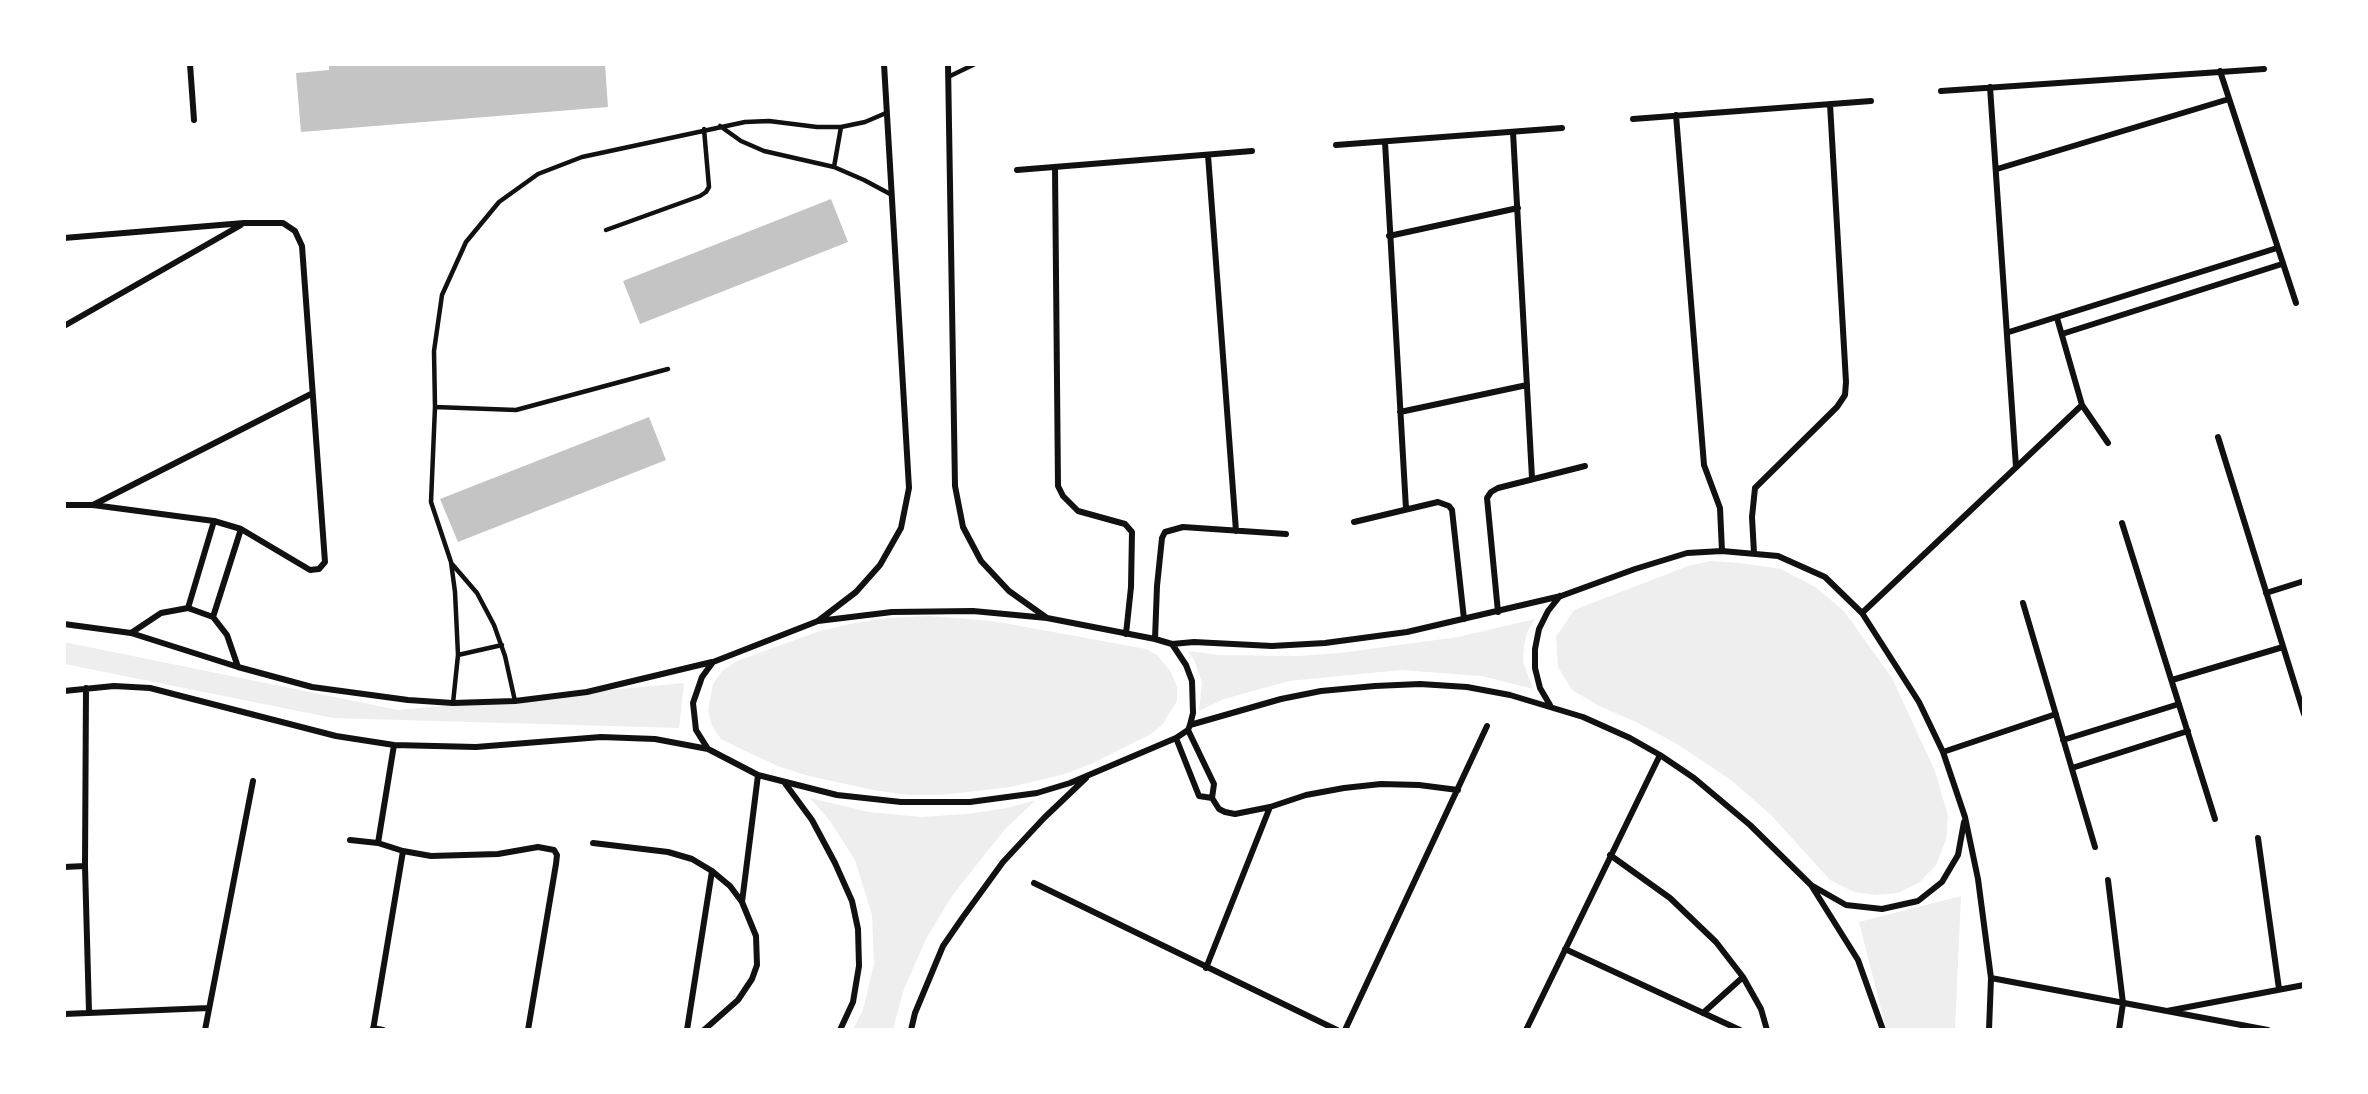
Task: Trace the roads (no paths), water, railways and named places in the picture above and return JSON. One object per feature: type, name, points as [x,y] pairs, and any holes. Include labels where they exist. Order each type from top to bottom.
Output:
[{"type":"street","points":[[190,64],[194,120]]},
{"type":"street","points":[[818,621],[856,592],[880,565],[901,528],[909,488],[884,64]]},
{"type":"street","points":[[948,64],[957,496],[963,527],[981,561],[1009,591],[1047,618]]},
{"type":"street","points":[[1941,91],[2264,69]]},
{"type":"street","points":[[2220,71],[2296,303]]},
{"type":"street","points":[[1990,87],[2009,332],[2016,467]]},
{"type":"street","points":[[1997,169],[2229,99]]},
{"type":"street","points":[[1633,119],[1871,101]]},
{"type":"street","points":[[1754,553],[1752,517],[1755,488],[1837,407],[1845,395],[1830,104]]},
{"type":"street","points":[[1676,115],[1704,465],[1720,508],[1722,551]]},
{"type":"street","points":[[1336,145],[1562,128]]},
{"type":"street","points":[[1513,132],[1532,478]]},
{"type":"street","points":[[1385,142],[1406,509]]},
{"type":"street","points":[[1017,170],[1252,151]]},
{"type":"street","points":[[1208,155],[1236,531]]},
{"type":"street","points":[[1055,168],[1058,486],[1063,496],[1078,511],[1125,524],[1132,532],[1131,587],[1126,634]]},
{"type":"street","points":[[1389,236],[1518,208]]},
{"type":"street","points":[[64,238],[244,223],[283,223],[290,226],[300,238],[325,562],[319,569],[310,570],[241,529],[214,520],[93,505],[64,505]]},
{"type":"street","points":[[64,326],[244,223]]},
{"type":"street","points":[[2009,332],[2277,248]]},
{"type":"street","points":[[2062,334],[2282,264]]},
{"type":"street","points":[[2057,318],[2082,405],[2108,443]]},
{"type":"street","points":[[1400,412],[1527,385]]},
{"type":"street","points":[[93,505],[311,394]]},
{"type":"street","points":[[1862,613],[2082,405]]},
{"type":"street","points":[[2218,437],[2304,714]]},
{"type":"street","points":[[1498,612],[1487,498],[1498,488],[1585,466]]},
{"type":"street","points":[[1354,522],[1438,502],[1449,506],[1452,510],[1464,619]]},
{"type":"street","points":[[188,608],[214,520]]},
{"type":"street","points":[[2122,523],[2215,819]]},
{"type":"street","points":[[1155,639],[1156,586],[1162,538],[1165,532],[1183,527],[1286,534]]},
{"type":"street","points":[[213,617],[241,529]]},
{"type":"street","points":[[64,624],[131,633],[238,667],[312,687],[408,700],[453,703],[515,701],[587,692],[713,662],[818,621],[892,612],[961,611],[1047,618],[1172,644],[1194,642],[1272,646],[1325,643],[1407,632],[1498,612],[1561,596],[1635,568],[1687,553],[1722,551],[1778,556],[1825,577],[1862,613],[1919,702],[1943,752],[1965,817],[1978,879],[1991,978],[1989,1029]]},
{"type":"street","points":[[2266,593],[2304,581]]},
{"type":"street","points":[[1550,705],[1540,688],[1535,668],[1535,649],[1539,629],[1548,611],[1561,596]]},
{"type":"street","points":[[2023,603],[2095,847]]},
{"type":"street","points":[[131,633],[161,614],[188,608],[213,617],[227,635],[238,667]]},
{"type":"street","points":[[1172,644],[1186,665],[1192,681],[1193,713],[1189,727],[1214,784],[1212,798],[1219,809],[1235,814],[1270,807],[1306,795],[1381,784],[1419,785],[1458,790]]},
{"type":"street","points":[[2172,680],[2283,647]]},
{"type":"street","points":[[708,749],[696,730],[693,703],[702,677],[713,662]]},
{"type":"street","points":[[64,691],[114,686],[150,688],[336,736],[394,745],[476,747],[600,737],[655,739],[708,749],[758,775],[837,795],[902,802],[970,802],[1037,793],[1091,774],[1176,738],[1189,727],[1281,699],[1321,691],[1375,686],[1420,684],[1467,687],[1550,705],[1583,717],[1630,738],[1694,778],[1750,825],[1811,885],[1858,960],[1883,1029]]},
{"type":"street","points":[[86,688],[85,866],[89,1012]]},
{"type":"street","points":[[2063,740],[2179,704]]},
{"type":"street","points":[[1943,752],[2056,714]]},
{"type":"street","points":[[1345,1029],[1488,726]]},
{"type":"street","points":[[2072,768],[2188,731]]},
{"type":"street","points":[[1176,738],[1199,796],[1212,798]]},
{"type":"street","points":[[378,843],[394,745]]},
{"type":"street","points":[[1526,1029],[1660,755]]},
{"type":"street","points":[[911,1029],[915,1013],[943,946],[963,917],[1003,862],[1044,818],[1091,774]]},
{"type":"street","points":[[742,902],[758,775]]},
{"type":"street","points":[[205,1029],[253,781]]},
{"type":"street","points":[[783,782],[812,820],[852,901],[858,929],[859,966],[853,1002],[840,1029]]},
{"type":"street","points":[[1206,968],[1270,807]]},
{"type":"street","points":[[1811,885],[1846,905],[1882,909],[1918,901],[1942,882],[1958,855],[1965,817]]},
{"type":"street","points":[[2258,838],[2279,989]]},
{"type":"street","points":[[350,840],[378,843],[403,851],[431,856],[498,854],[538,847],[554,850],[557,855],[556,864],[528,1029]]},
{"type":"street","points":[[593,843],[668,852],[692,859],[712,871],[730,886],[742,902],[756,936],[757,964],[752,979],[738,1000],[704,1029]]},
{"type":"street","points":[[383,1029],[373,1029],[403,851]]},
{"type":"street","points":[[1610,855],[1671,898],[1716,942],[1743,977],[1761,1010],[1767,1029]]},
{"type":"street","points":[[64,867],[85,866]]},
{"type":"street","points":[[687,1029],[712,871]]},
{"type":"street","points":[[2108,880],[2123,1003],[2119,1029]]},
{"type":"street","points":[[1034,883],[1206,968],[1337,1029]]},
{"type":"street","points":[[1565,949],[1740,1029]]},
{"type":"street","points":[[1703,1013],[1743,977]]},
{"type":"street","points":[[1991,978],[2246,1028],[2268,1029]]},
{"type":"street","points":[[2163,1011],[2304,985]]},
{"type":"street","points":[[64,1014],[208,1008]]},
{"type":"lane","points":[[948,77],[975,64]]},
{"type":"lane","points":[[453,703],[458,655],[457,611],[451,562],[431,502],[435,407],[434,351],[442,295],[466,242],[499,202],[538,174],[582,157],[745,122],[770,121],[817,127],[841,127],[865,122],[886,112]]},
{"type":"lane","points":[[720,126],[741,141],[764,151],[834,167],[893,196]]},
{"type":"lane","points":[[834,167],[841,127]]},
{"type":"lane","points":[[606,230],[706,192],[709,187],[704,129]]},
{"type":"lane","points":[[435,407],[516,410],[668,369]]},
{"type":"lane","points":[[451,562],[477,593],[502,645],[515,701]]},
{"type":"lane","points":[[458,655],[502,645]]}]
